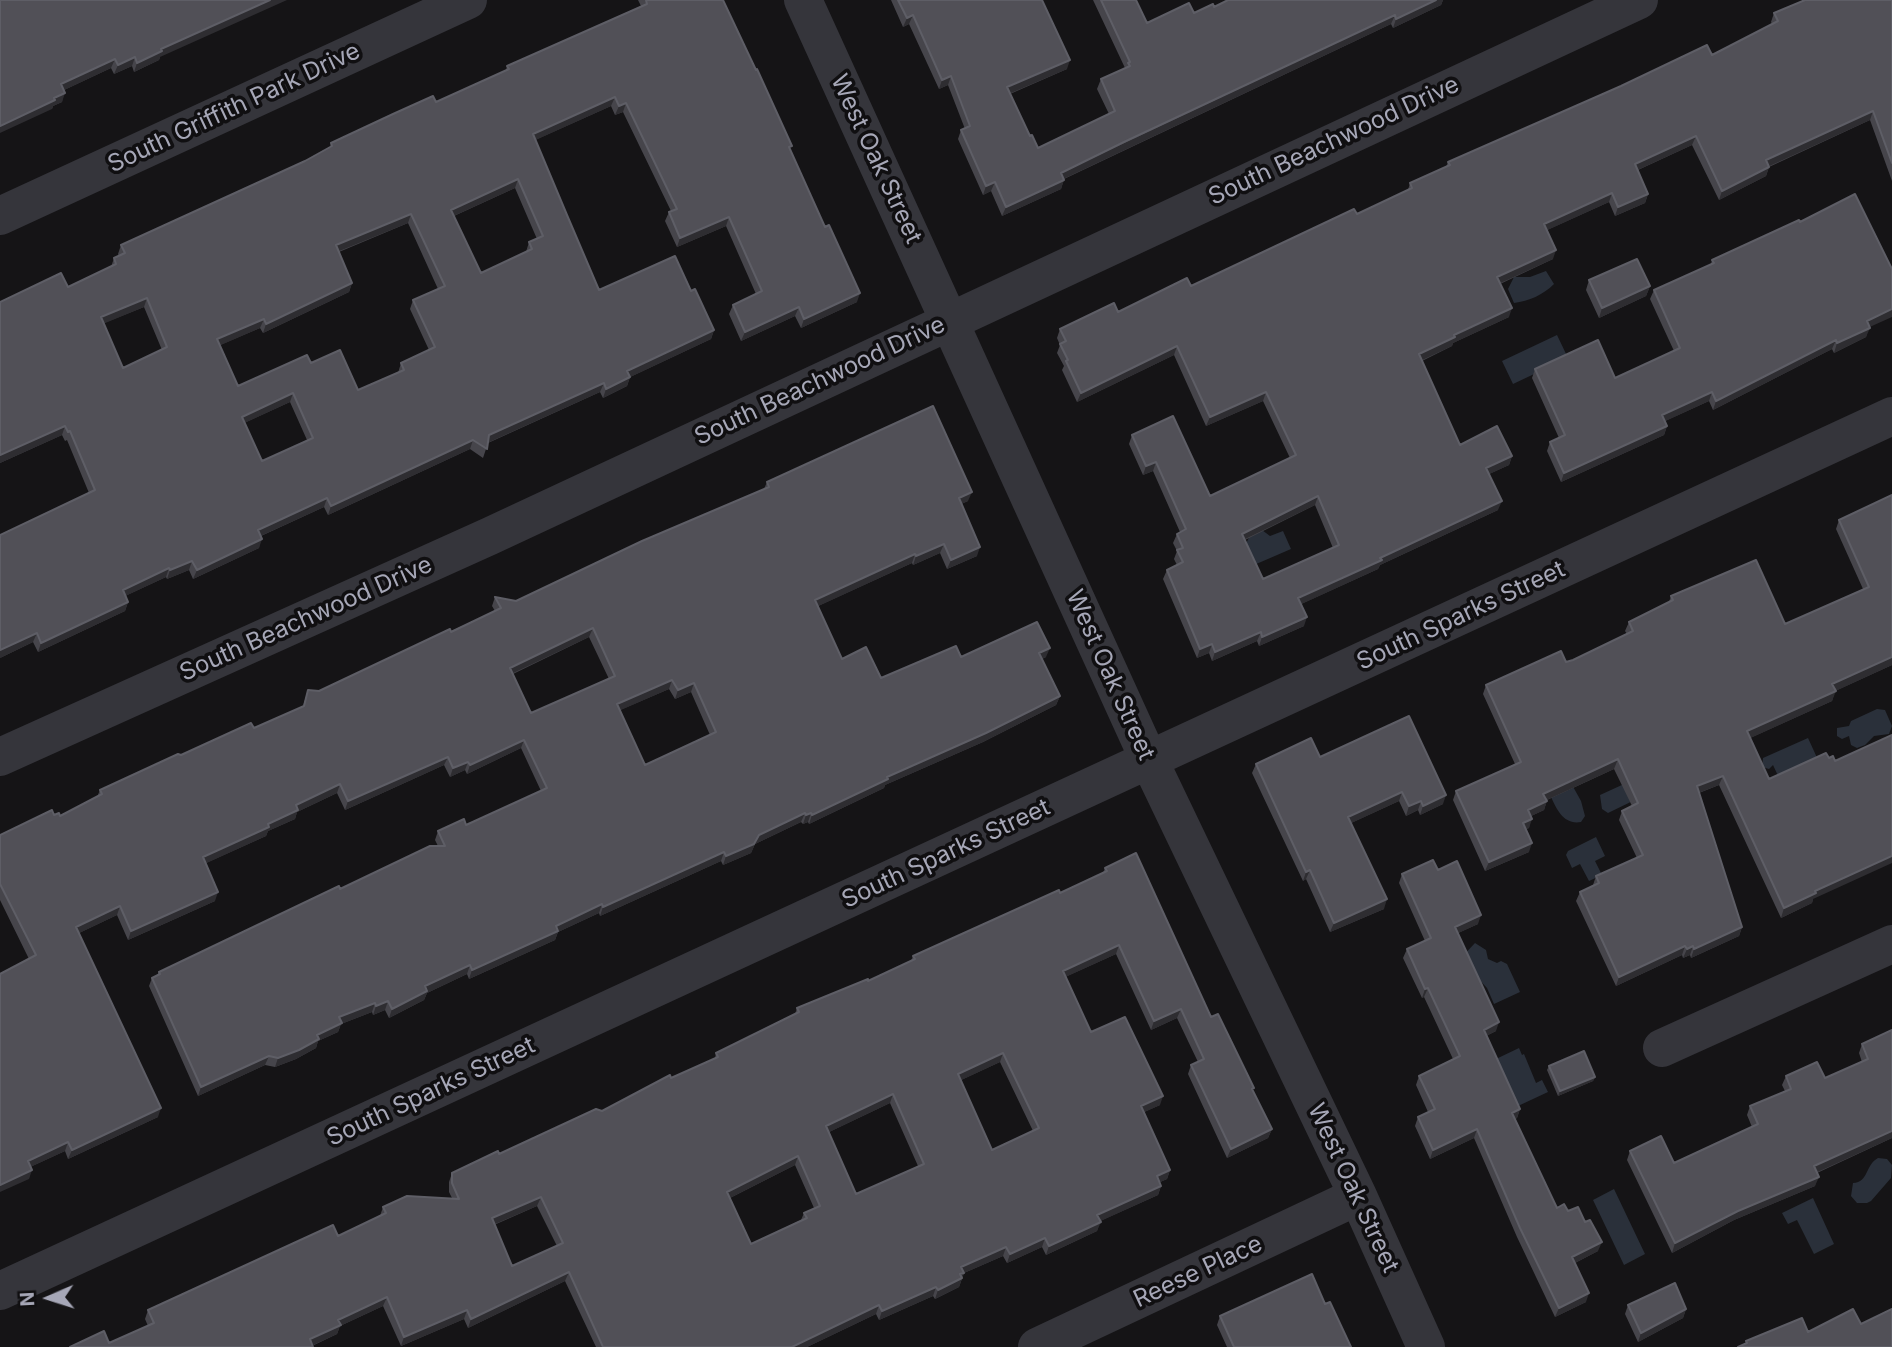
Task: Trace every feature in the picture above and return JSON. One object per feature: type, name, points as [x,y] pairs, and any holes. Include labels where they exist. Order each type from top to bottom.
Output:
[{"type":"street","name":"South Griffith Park Drive","points":[[0,216],[468,0]]},
{"type":"street","name":"West Oak Street","points":[[803,0],[1149,761],[1358,1196],[1426,1347]]},
{"type":"street","name":"South Beachwood Drive","points":[[0,757],[489,536],[1639,0]]},
{"type":"street","name":"South Sparks Street","points":[[0,1291],[1892,416]]},
{"type":"street","points":[[1662,1048],[1892,944]]},
{"type":"street","name":"Reese Place","points":[[1037,1347],[1358,1196]]},
{"type":"shaded area","points":[[1546,271],[1554,284],[1535,297],[1514,303],[1508,289],[1514,277],[1530,277]]},
{"type":"shaded area","points":[[1557,335],[1568,358],[1513,384],[1502,361]]},
{"type":"shaded area","points":[[1262,530],[1270,536],[1283,531],[1291,549],[1254,565],[1246,544],[1250,535]]},
{"type":"shaded area","points":[[1877,709],[1885,710],[1892,726],[1889,734],[1874,736],[1865,745],[1857,748],[1851,745],[1849,736],[1842,739],[1837,736],[1837,728],[1849,726],[1851,721]]},
{"type":"shaded area","points":[[1808,738],[1819,762],[1780,780],[1773,765],[1769,769],[1762,767],[1763,758]]},
{"type":"shaded area","points":[[1635,779],[1643,796],[1608,813],[1602,809],[1600,795]]},
{"type":"shaded area","points":[[1571,783],[1581,801],[1585,816],[1581,822],[1566,819],[1551,797]]},
{"type":"shaded area","points":[[1596,837],[1605,856],[1595,861],[1602,875],[1589,881],[1580,864],[1572,868],[1566,855],[1568,851]]},
{"type":"shaded area","points":[[1475,943],[1486,950],[1488,959],[1507,964],[1520,992],[1494,1004],[1487,988],[1460,959]]},
{"type":"shaded area","points":[[1519,1048],[1536,1083],[1542,1080],[1548,1092],[1518,1106],[1496,1059]]},
{"type":"shaded area","points":[[1878,1158],[1887,1159],[1892,1165],[1891,1178],[1871,1201],[1857,1203],[1851,1196],[1853,1183],[1862,1180]]},
{"type":"shaded area","points":[[1614,1189],[1645,1254],[1624,1265],[1593,1200]]},
{"type":"shaded area","points":[[1813,1198],[1834,1244],[1814,1254],[1797,1220],[1788,1224],[1782,1213]]},
{"type":"building","points":[[0,0],[270,0],[161,49],[162,51],[137,63],[135,57],[118,65],[115,59],[61,84],[65,93],[54,98],[55,100],[0,126]]},
{"type":"building","points":[[646,0],[723,0],[792,146],[789,147],[825,227],[829,225],[860,293],[804,319],[799,307],[745,332],[733,305],[762,291],[729,217],[680,238],[669,212],[677,209],[626,103],[619,106],[615,97],[533,134],[567,215],[599,290],[675,256],[691,291],[695,289],[714,330],[627,371],[630,377],[606,389],[604,383],[489,435],[487,449],[473,440],[331,506],[327,498],[258,530],[262,539],[197,570],[192,561],[170,570],[169,568],[123,590],[128,602],[41,643],[37,633],[0,650],[0,535],[95,490],[70,431],[68,432],[65,426],[0,455],[0,302],[61,273],[68,287],[116,264],[114,258],[125,253],[121,245],[305,161],[332,146],[331,143],[393,114],[433,96],[436,102],[509,69],[507,66],[647,4]],"holes":[[[518,179],[543,236],[529,242],[532,249],[481,273],[451,210]],[[411,214],[445,286],[413,300],[435,347],[401,363],[404,370],[358,390],[340,350],[311,363],[307,355],[238,386],[217,339],[264,319],[266,324],[352,283],[336,245]],[[147,298],[167,347],[123,368],[101,317]],[[293,393],[313,438],[262,461],[242,417]]]},
{"type":"building","points":[[898,0],[1042,0],[1070,60],[1007,87],[1038,148],[1115,111],[1101,79],[1130,66],[1130,62],[1101,0],[1136,0],[1147,23],[1189,3],[1194,13],[1228,0],[1436,0],[1396,19],[1395,15],[1124,142],[1061,173],[1064,180],[1006,207],[995,182],[986,186],[961,130],[970,126],[951,76],[942,80],[913,15],[907,18]]},
{"type":"building","points":[[1805,0],[1892,0],[1892,163],[1873,111],[1766,160],[1769,167],[1722,191],[1696,136],[1635,164],[1648,194],[1618,207],[1612,193],[1544,224],[1556,250],[1497,277],[1512,308],[1419,354],[1460,445],[1497,426],[1512,456],[1486,468],[1502,501],[1298,598],[1307,617],[1262,637],[1261,632],[1215,652],[1212,644],[1200,649],[1167,570],[1183,562],[1177,550],[1183,548],[1177,534],[1186,529],[1156,462],[1146,466],[1132,435],[1173,416],[1210,496],[1296,455],[1266,392],[1210,417],[1177,346],[1081,393],[1060,344],[1066,341],[1060,329],[1114,303],[1118,312],[1187,278],[1191,286],[1354,209],[1357,214],[1412,188],[1410,183],[1450,165],[1448,162],[1707,45],[1712,55],[1778,21],[1774,13]],"holes":[[[1318,496],[1339,545],[1263,579],[1242,534]]]},
{"type":"building","points":[[1855,194],[1892,269],[1892,309],[1867,321],[1870,328],[1837,343],[1836,340],[1716,401],[1712,392],[1662,415],[1667,426],[1564,473],[1550,442],[1565,435],[1535,369],[1598,340],[1615,378],[1680,348],[1654,290]]},
{"type":"building","points":[[1637,259],[1650,286],[1602,308],[1589,280]]},
{"type":"building","points":[[933,406],[972,492],[959,498],[980,547],[951,560],[944,544],[916,556],[915,554],[815,600],[842,659],[866,647],[881,678],[956,646],[961,657],[1037,622],[1050,648],[1039,653],[1060,696],[812,815],[805,813],[759,835],[754,844],[726,856],[724,852],[603,907],[602,904],[556,926],[558,931],[472,970],[470,965],[425,986],[427,991],[392,1009],[388,1001],[376,1006],[375,1003],[339,1017],[342,1023],[317,1035],[319,1039],[299,1050],[278,1058],[269,1056],[201,1087],[152,978],[160,974],[159,972],[339,886],[340,889],[430,846],[445,846],[438,831],[464,819],[466,825],[547,788],[524,740],[470,765],[468,762],[453,768],[448,757],[348,801],[340,784],[296,805],[298,810],[268,824],[269,827],[203,857],[218,892],[131,931],[120,906],[76,927],[161,1108],[72,1150],[68,1142],[28,1161],[32,1170],[0,1185],[0,974],[36,955],[0,884],[0,835],[52,810],[54,815],[59,813],[60,816],[102,794],[100,790],[178,754],[251,723],[254,728],[304,706],[308,690],[319,691],[501,608],[495,597],[516,601],[642,541],[769,487],[767,482]],"holes":[[[593,628],[615,676],[531,713],[510,668]],[[672,680],[678,690],[694,683],[716,732],[645,765],[617,704]]]},
{"type":"building","points":[[1892,495],[1892,657],[1832,684],[1836,691],[1747,731],[1769,779],[1826,753],[1829,758],[1833,756],[1835,761],[1892,735],[1892,856],[1784,908],[1723,776],[1697,786],[1742,927],[1694,949],[1693,946],[1687,949],[1685,946],[1619,977],[1580,892],[1599,883],[1596,876],[1643,855],[1622,811],[1638,803],[1618,759],[1543,794],[1547,801],[1528,810],[1532,819],[1523,823],[1532,843],[1489,862],[1456,791],[1521,762],[1486,685],[1561,651],[1566,662],[1573,660],[1633,631],[1629,622],[1673,600],[1671,596],[1756,560],[1785,624],[1869,587],[1839,520]]},
{"type":"building","points":[[1409,716],[1446,795],[1423,806],[1421,801],[1409,806],[1402,792],[1348,817],[1387,899],[1334,923],[1310,870],[1306,872],[1256,764],[1311,738],[1320,757]]},
{"type":"building","points":[[1136,853],[1211,1017],[1218,1014],[1272,1129],[1231,1149],[1191,1065],[1204,1059],[1181,1009],[1154,1021],[1119,945],[1063,971],[1091,1032],[1125,1017],[1163,1096],[1141,1106],[1170,1170],[1157,1176],[1161,1186],[1097,1215],[1101,1222],[1049,1246],[1045,1238],[1010,1254],[1006,1247],[961,1267],[964,1273],[960,1274],[962,1278],[938,1290],[936,1287],[882,1311],[879,1305],[792,1347],[603,1347],[569,1272],[471,1319],[467,1310],[404,1337],[387,1297],[338,1320],[341,1325],[310,1339],[313,1347],[70,1347],[104,1331],[109,1343],[154,1323],[148,1310],[333,1225],[338,1236],[386,1213],[383,1207],[407,1196],[459,1199],[452,1183],[452,1173],[596,1109],[602,1111],[670,1075],[671,1078],[718,1057],[716,1053],[799,1012],[797,1008],[868,981],[915,959],[913,956],[1107,871],[1105,868]],"holes":[[[1003,1053],[1039,1128],[992,1150],[958,1074]],[[893,1094],[924,1164],[856,1194],[826,1126]],[[798,1156],[820,1206],[804,1213],[807,1218],[751,1244],[727,1192]],[[541,1197],[563,1243],[512,1266],[492,1218]]]},
{"type":"building","points":[[1433,860],[1438,870],[1457,861],[1481,915],[1455,927],[1499,1022],[1484,1030],[1520,1109],[1512,1113],[1557,1208],[1564,1204],[1568,1211],[1578,1207],[1585,1222],[1590,1220],[1602,1242],[1572,1257],[1589,1293],[1559,1308],[1520,1228],[1477,1129],[1433,1150],[1418,1117],[1435,1109],[1419,1076],[1460,1056],[1407,949],[1431,938],[1402,874]]},
{"type":"building","points":[[1892,1030],[1892,1131],[1814,1166],[1819,1177],[1738,1211],[1675,1243],[1630,1151],[1661,1136],[1674,1163],[1758,1124],[1750,1106],[1791,1089],[1786,1076],[1817,1062],[1825,1078],[1868,1059],[1862,1044]]},
{"type":"building","points":[[1584,1051],[1595,1077],[1560,1091],[1549,1066]]},
{"type":"building","points":[[1312,1274],[1325,1304],[1330,1302],[1351,1347],[1234,1347],[1220,1316]]},
{"type":"building","points":[[1675,1283],[1686,1309],[1641,1333],[1628,1305]]},
{"type":"building","points":[[1853,1309],[1861,1324],[1892,1309],[1892,1347],[1738,1347],[1747,1343],[1746,1341],[1802,1318],[1808,1332]]}]
